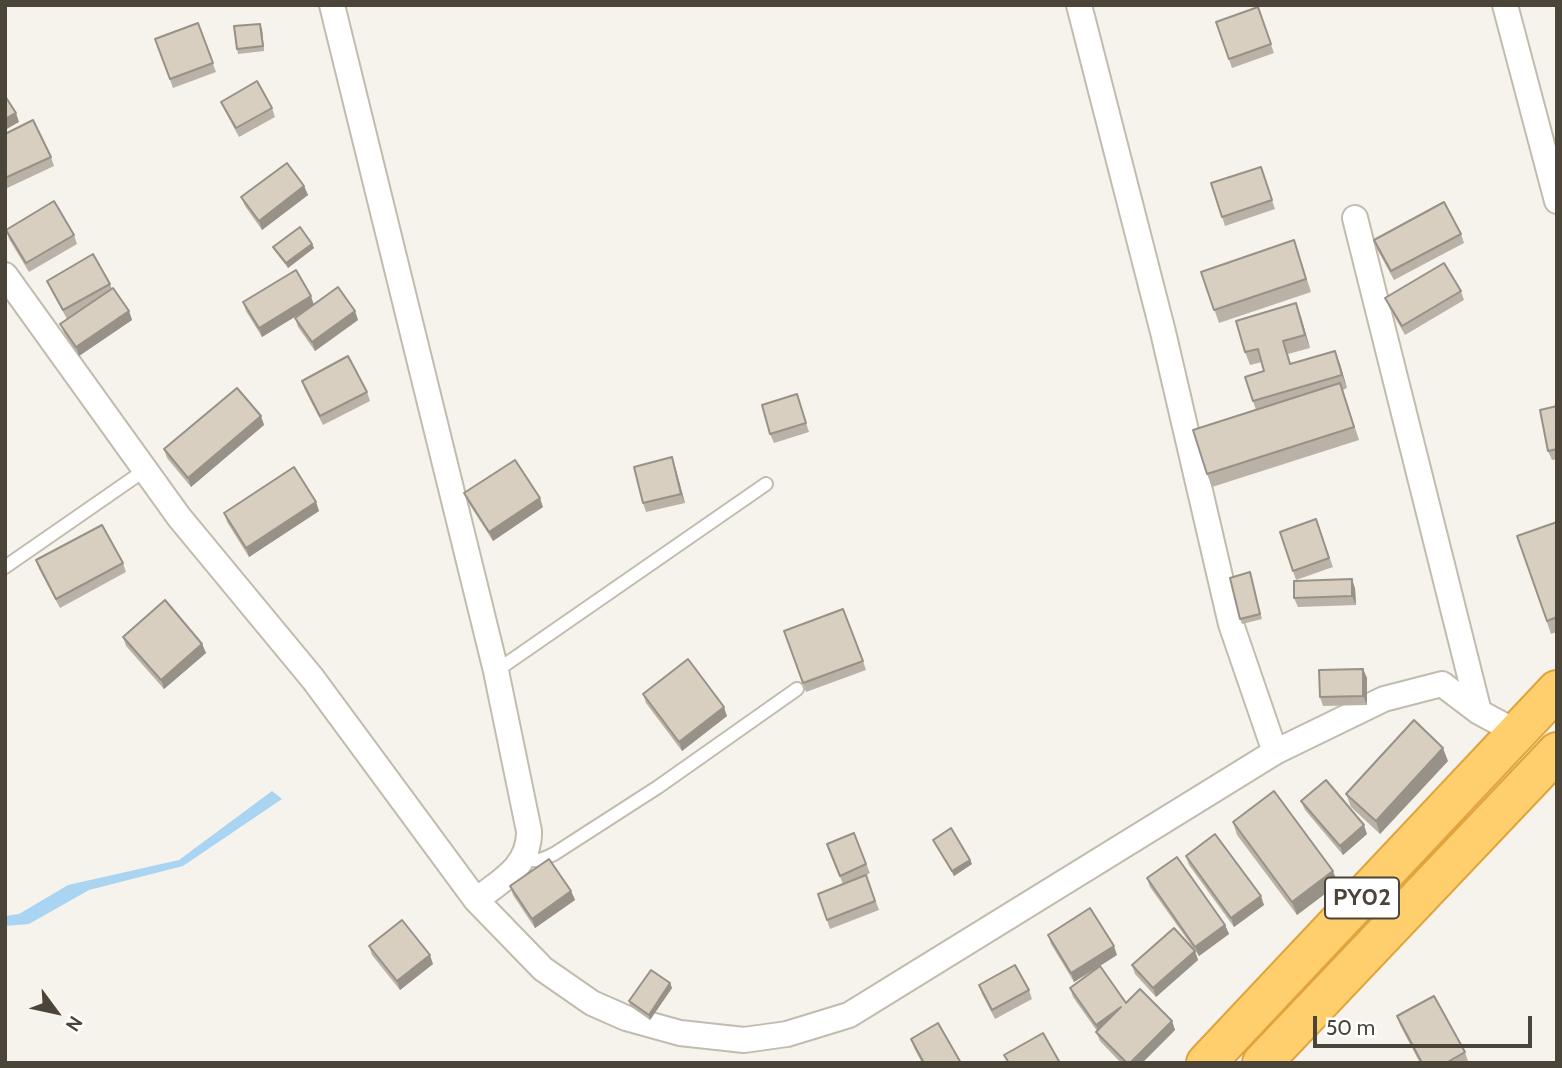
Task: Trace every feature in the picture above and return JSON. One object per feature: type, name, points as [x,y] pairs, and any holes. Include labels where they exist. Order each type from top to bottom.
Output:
[{"type":"highway","name":"PY02","points":[[1206,1063],[1557,690]]},
{"type":"highway","name":"PY02","points":[[1262,1063],[1557,752]]},
{"type":"street","points":[[332,5],[496,671],[529,831],[529,844],[517,868],[477,900]]},
{"type":"street","points":[[1079,5],[1163,332],[1231,624],[1275,752]]},
{"type":"street","points":[[1505,5],[1557,201]]},
{"type":"street","points":[[1355,218],[1479,712]]},
{"type":"street","points":[[5,275],[179,517],[313,679],[477,900],[543,970],[592,1003],[626,1018],[680,1033],[744,1040],[787,1034],[849,1015],[1275,752],[1384,699],[1442,684],[1479,712],[1518,733]]},
{"type":"lane","points":[[5,567],[145,470]]},
{"type":"lane","points":[[496,671],[766,484]]},
{"type":"lane","points":[[525,856],[533,861],[540,861],[554,854],[658,787],[797,689]]},
{"type":"water","points":[[272,791],[282,799],[183,866],[89,890],[29,924],[5,926],[5,916],[19,914],[68,885],[179,860]]},
{"type":"building","points":[[1258,7],[1271,44],[1229,59],[1216,22]]},
{"type":"building","points":[[198,23],[213,63],[170,79],[155,39]]},
{"type":"building","points":[[260,24],[263,46],[237,49],[234,26]]},
{"type":"building","points":[[257,81],[272,108],[236,128],[221,102]]},
{"type":"building","points":[[5,96],[16,113],[5,119]]},
{"type":"building","points":[[33,120],[51,157],[5,178],[5,134]]},
{"type":"building","points":[[287,163],[304,186],[259,221],[241,197]]},
{"type":"building","points":[[1261,167],[1272,200],[1222,217],[1211,183]]},
{"type":"building","points":[[54,201],[74,235],[26,263],[6,230]]},
{"type":"building","points":[[1444,202],[1461,234],[1391,271],[1374,240]]},
{"type":"building","points":[[300,227],[312,244],[286,263],[273,247]]},
{"type":"building","points":[[1294,240],[1306,279],[1214,310],[1201,272]]},
{"type":"building","points":[[93,254],[110,284],[63,310],[47,281]]},
{"type":"building","points":[[1444,263],[1461,291],[1402,326],[1385,298]]},
{"type":"building","points":[[296,270],[311,296],[259,328],[243,302]]},
{"type":"building","points":[[338,287],[355,311],[312,342],[295,318]]},
{"type":"building","points":[[113,288],[129,311],[76,347],[60,324]]},
{"type":"building","points":[[1296,303],[1305,335],[1283,341],[1290,364],[1335,351],[1342,375],[1253,401],[1245,377],[1264,371],[1258,349],[1245,352],[1236,321]]},
{"type":"building","points":[[348,356],[367,392],[320,416],[302,381]]},
{"type":"building","points":[[1340,383],[1354,427],[1207,474],[1193,430]]},
{"type":"building","points":[[237,388],[261,416],[188,478],[164,449]]},
{"type":"building","points":[[797,394],[806,423],[770,434],[762,405]]},
{"type":"building","points":[[1557,406],[1557,449],[1548,451],[1540,410]]},
{"type":"building","points":[[672,457],[681,494],[643,503],[634,467]]},
{"type":"building","points":[[515,460],[540,498],[489,532],[464,493]]},
{"type":"building","points":[[294,467],[316,502],[246,548],[224,513]]},
{"type":"building","points":[[1316,519],[1329,558],[1293,571],[1280,532]]},
{"type":"building","points":[[1557,522],[1557,617],[1547,621],[1517,536]]},
{"type":"building","points":[[102,525],[123,563],[56,599],[36,560]]},
{"type":"building","points":[[1250,572],[1260,614],[1240,619],[1230,578]]},
{"type":"building","points":[[1352,579],[1352,596],[1294,598],[1294,581]]},
{"type":"building","points":[[165,600],[202,644],[161,680],[123,637]]},
{"type":"building","points":[[843,609],[863,661],[803,683],[784,631]]},
{"type":"building","points":[[688,659],[724,707],[679,742],[643,694]]},
{"type":"building","points":[[1363,669],[1363,696],[1320,697],[1319,670]]},
{"type":"building","points":[[1414,720],[1443,748],[1376,821],[1346,794]]},
{"type":"building","points":[[1326,780],[1364,825],[1340,846],[1301,801]]},
{"type":"building","points":[[1274,791],[1333,871],[1292,902],[1233,822]]},
{"type":"building","points":[[951,828],[970,860],[952,871],[933,840]]},
{"type":"building","points":[[854,833],[866,864],[840,876],[827,844]]},
{"type":"building","points":[[1215,834],[1261,896],[1231,918],[1186,856]]},
{"type":"building","points":[[1177,857],[1225,925],[1195,947],[1147,878]]},
{"type":"building","points":[[549,859],[571,891],[532,919],[510,886]]},
{"type":"building","points":[[866,875],[875,901],[827,920],[818,894]]},
{"type":"building","points":[[1090,908],[1114,946],[1071,973],[1048,935]]},
{"type":"building","points":[[402,920],[430,955],[397,981],[369,946]]},
{"type":"building","points":[[1174,928],[1195,951],[1153,988],[1132,965]]},
{"type":"building","points":[[1015,965],[1029,990],[992,1010],[979,985]]},
{"type":"building","points":[[1100,966],[1126,1003],[1140,989],[1172,1021],[1130,1063],[1096,1032],[1121,1007],[1096,1025],[1070,988]]},
{"type":"building","points":[[651,970],[670,983],[649,1015],[629,1001]]},
{"type":"building","points":[[1434,996],[1465,1052],[1446,1063],[1422,1063],[1397,1016]]},
{"type":"building","points":[[938,1023],[961,1063],[924,1063],[911,1039]]},
{"type":"building","points":[[1043,1033],[1060,1063],[1009,1063],[1004,1055]]}]
